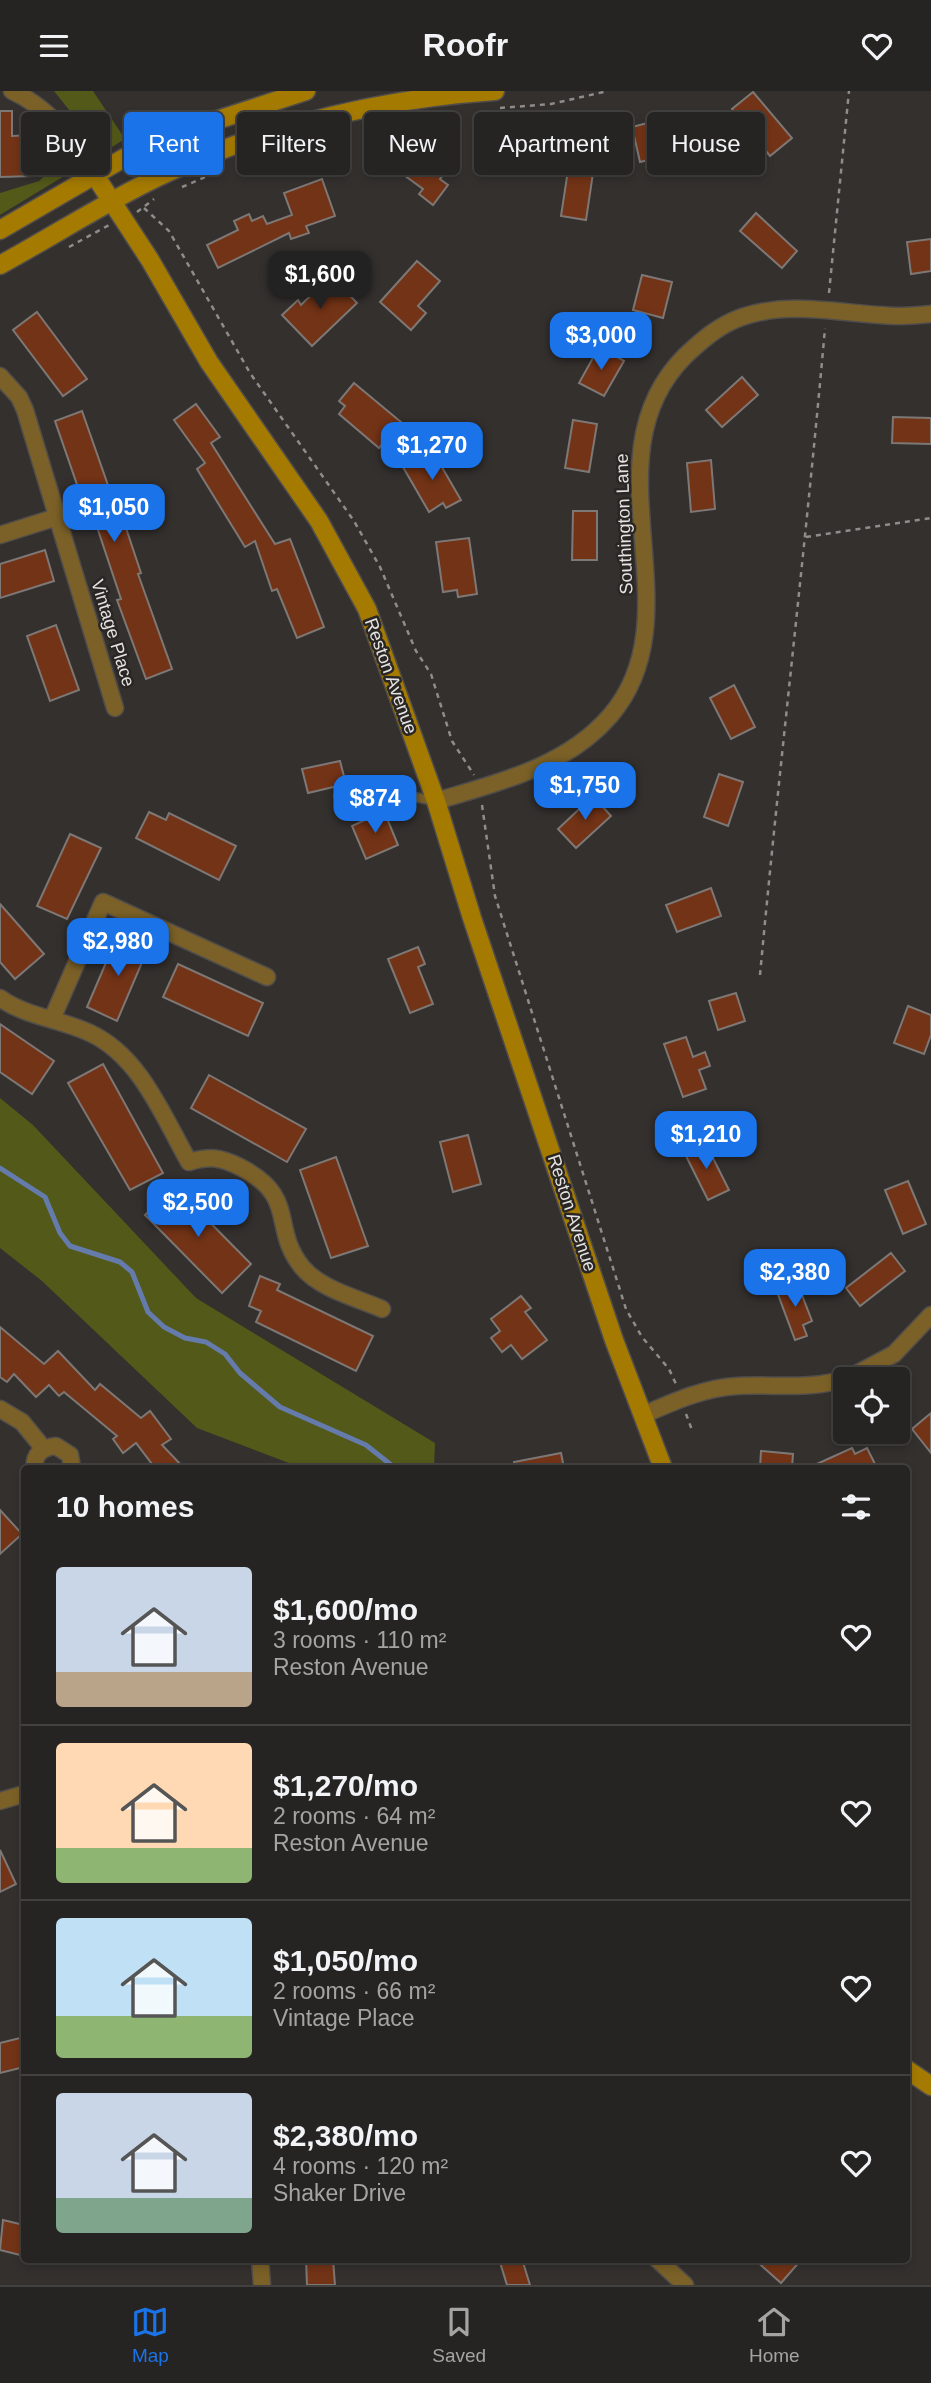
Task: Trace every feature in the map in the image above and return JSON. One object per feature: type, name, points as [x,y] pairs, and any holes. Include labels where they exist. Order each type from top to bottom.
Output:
[{"type":"street","points":[[12,91],[37,103],[46,112]]},
{"type":"street","points":[[110,166],[196,127],[306,91]]},
{"type":"street","points":[[0,265],[111,201],[198,160],[281,130],[379,105],[497,100]]},
{"type":"street","points":[[0,230],[91,175]]},
{"type":"street","name":"Reston Avenue","points":[[94,175],[123,218],[209,362],[319,521],[345,565],[377,633],[436,801],[472,918],[612,1332],[662,1465]]},
{"type":"street","name":"Southington Lane","points":[[436,801],[549,763],[588,736],[609,717],[633,680],[644,633],[646,591],[638,473],[640,447],[647,419],[664,382],[700,342],[733,320],[764,311],[827,311],[899,317],[931,314]]},
{"type":"street","name":"Vintage Place","points":[[0,376],[14,391],[25,410],[115,708]]},
{"type":"street","points":[[0,535],[57,517]]},
{"type":"street","points":[[52,1019],[103,902],[267,977]]},
{"type":"street","points":[[0,998],[25,1011],[90,1033],[124,1055],[189,1162],[208,1157],[222,1158],[261,1178],[270,1186],[294,1253],[315,1279],[382,1309]]},
{"type":"street","points":[[869,1367],[894,1354],[931,1315]]},
{"type":"street","points":[[643,1415],[681,1399],[734,1386],[804,1387],[833,1381]]},
{"type":"street","points":[[0,1409],[22,1422],[44,1449]]},
{"type":"street","points":[[35,1465],[37,1454],[56,1446],[70,1455],[72,1465]]},
{"type":"street","points":[[0,1801],[21,1795]]},
{"type":"street","points":[[910,2072],[931,2086]]},
{"type":"street","points":[[260,2263],[262,2285]]},
{"type":"street","points":[[661,2263],[685,2285]]},
{"type":"lane","points":[[338,796],[398,795],[436,801]]},
{"type":"path","points":[[497,100],[551,104],[608,91]]},
{"type":"path","points":[[760,975],[849,91]]},
{"type":"path","points":[[180,188],[230,166]]},
{"type":"path","points":[[123,218],[144,208],[154,198]]},
{"type":"path","points":[[144,208],[169,231],[250,373],[354,521],[380,567],[416,651],[428,667],[452,741],[472,770],[478,789],[495,896],[622,1296],[642,1337],[669,1369],[692,1430]]},
{"type":"path","points":[[806,537],[931,518]]},
{"type":"green space","points":[[54,91],[93,91],[107,112],[71,112]]},
{"type":"green space","points":[[110,116],[124,138],[110,148]]},
{"type":"green space","points":[[46,175],[66,175],[0,215],[0,193],[39,181]]},
{"type":"green space","points":[[0,1098],[33,1125],[196,1298],[435,1443],[434,1465],[294,1465],[197,1428],[42,1281],[0,1248]]},
{"type":"building","points":[[753,92],[792,138],[770,156],[765,150],[765,112],[734,112],[732,109]]},
{"type":"building","points":[[0,111],[12,111],[12,136],[21,136],[21,175],[33,176],[0,177]]},
{"type":"building","points":[[647,123],[647,160],[640,162],[633,127]]},
{"type":"building","points":[[404,175],[443,175],[440,179],[448,185],[433,205],[419,194],[423,189]]},
{"type":"building","points":[[567,175],[593,175],[586,220],[561,216]]},
{"type":"building","points":[[322,179],[335,216],[306,226],[309,233],[291,239],[289,233],[218,268],[207,245],[238,230],[234,221],[249,214],[252,221],[263,216],[267,224],[292,215],[284,193]]},
{"type":"building","points":[[756,213],[797,251],[782,268],[740,231]]},
{"type":"building","points":[[931,239],[931,271],[911,274],[907,242]]},
{"type":"building","points":[[417,261],[440,281],[418,306],[426,313],[411,330],[380,302]]},
{"type":"building","points":[[642,275],[672,282],[663,318],[633,310]]},
{"type":"building","points":[[331,276],[357,303],[312,346],[282,315],[298,300],[301,305]]},
{"type":"building","points":[[37,312],[87,379],[63,396],[13,330]]},
{"type":"building","points":[[599,347],[624,361],[604,396],[579,383]]},
{"type":"building","points":[[742,377],[758,395],[722,427],[706,410]]},
{"type":"building","points":[[354,383],[401,422],[379,448],[339,414],[345,406],[339,401]]},
{"type":"building","points":[[196,404],[220,437],[211,443],[275,544],[290,539],[324,627],[297,638],[277,589],[272,591],[255,541],[245,547],[197,469],[205,463],[174,420]]},
{"type":"building","points":[[82,411],[116,508],[119,507],[141,573],[138,574],[172,669],[146,679],[117,600],[121,599],[87,497],[82,499],[55,421]]},
{"type":"building","points":[[893,417],[931,418],[931,444],[892,443]]},
{"type":"building","points":[[573,420],[597,424],[589,472],[565,468]]},
{"type":"building","points":[[432,450],[461,500],[446,508],[443,503],[429,512],[403,467]]},
{"type":"building","points":[[711,460],[715,509],[691,512],[687,463]]},
{"type":"building","points":[[573,511],[597,511],[597,560],[572,560]]},
{"type":"building","points":[[469,538],[477,594],[458,597],[457,590],[443,592],[436,542]]},
{"type":"building","points":[[45,550],[54,581],[0,598],[0,564]]},
{"type":"building","points":[[56,625],[79,690],[50,701],[27,636]]},
{"type":"building","points":[[734,685],[755,727],[731,739],[710,698]]},
{"type":"building","points":[[340,761],[346,784],[308,793],[302,769]]},
{"type":"building","points":[[719,774],[743,782],[728,826],[704,817]]},
{"type":"building","points":[[593,796],[611,816],[576,848],[558,829]]},
{"type":"building","points":[[384,811],[398,845],[366,859],[352,826]]},
{"type":"building","points":[[149,812],[166,820],[169,813],[236,846],[219,880],[136,838]]},
{"type":"building","points":[[70,834],[101,848],[67,919],[37,906]]},
{"type":"building","points":[[711,888],[721,916],[677,932],[666,905]]},
{"type":"building","points":[[0,904],[44,954],[15,979],[0,962]]},
{"type":"building","points":[[117,937],[149,946],[117,1021],[87,1007]]},
{"type":"building","points":[[418,947],[425,964],[418,967],[433,1004],[410,1013],[388,959]]},
{"type":"building","points":[[178,964],[263,1003],[248,1036],[163,997]]},
{"type":"building","points":[[736,993],[745,1021],[718,1030],[709,1001]]},
{"type":"building","points":[[908,1006],[931,1015],[931,1035],[924,1054],[894,1043]]},
{"type":"building","points":[[0,1024],[54,1061],[32,1094],[0,1072]]},
{"type":"building","points":[[686,1037],[693,1057],[705,1052],[710,1066],[699,1070],[706,1089],[683,1097],[664,1044]]},
{"type":"building","points":[[103,1064],[163,1173],[130,1190],[68,1083]]},
{"type":"building","points":[[209,1075],[306,1129],[287,1162],[191,1108]]},
{"type":"building","points":[[468,1135],[481,1184],[453,1192],[440,1142]]},
{"type":"building","points":[[705,1142],[729,1190],[708,1200],[684,1152]]},
{"type":"building","points":[[336,1157],[368,1246],[331,1258],[300,1170]]},
{"type":"building","points":[[908,1181],[926,1224],[903,1234],[885,1190]]},
{"type":"building","points":[[174,1186],[251,1264],[222,1293],[145,1215]]},
{"type":"building","points":[[891,1253],[905,1271],[860,1306],[846,1288]]},
{"type":"building","points":[[260,1276],[280,1284],[277,1290],[373,1336],[356,1371],[256,1322],[261,1311],[249,1306]]},
{"type":"building","points":[[797,1282],[812,1321],[803,1325],[807,1336],[795,1340],[776,1289]]},
{"type":"building","points":[[521,1296],[531,1308],[525,1312],[547,1340],[522,1359],[511,1345],[502,1352],[491,1338],[500,1331],[491,1319]]},
{"type":"building","points":[[0,1327],[44,1364],[58,1351],[95,1390],[100,1384],[141,1418],[150,1411],[171,1439],[162,1445],[181,1465],[153,1465],[136,1443],[123,1453],[113,1439],[117,1436],[64,1392],[59,1396],[49,1385],[36,1397],[14,1374],[7,1382],[0,1377]]},
{"type":"building","points":[[931,1413],[931,1453],[912,1429]]},
{"type":"building","points":[[852,1448],[855,1454],[867,1448],[876,1465],[815,1465]]},
{"type":"building","points":[[761,1451],[793,1454],[792,1465],[760,1465]]},
{"type":"building","points":[[561,1453],[563,1465],[514,1465],[514,1462]]},
{"type":"building","points":[[0,1510],[21,1535],[0,1554]]},
{"type":"building","points":[[0,1850],[16,1884],[0,1892]]},
{"type":"building","points":[[21,2038],[21,2068],[0,2073],[0,2043]]},
{"type":"building","points":[[3,2220],[21,2224],[21,2255],[0,2250]]},
{"type":"building","points":[[306,2263],[333,2263],[335,2285],[307,2285]]},
{"type":"building","points":[[500,2263],[523,2263],[530,2285],[507,2285]]},
{"type":"building","points":[[758,2263],[798,2263],[781,2283]]},
{"type":"waterway","points":[[0,1168],[45,1197],[60,1233],[70,1246],[120,1262],[132,1272],[148,1312],[164,1327],[185,1338],[206,1342],[225,1354],[240,1373],[280,1407],[366,1445],[391,1465]]}]
